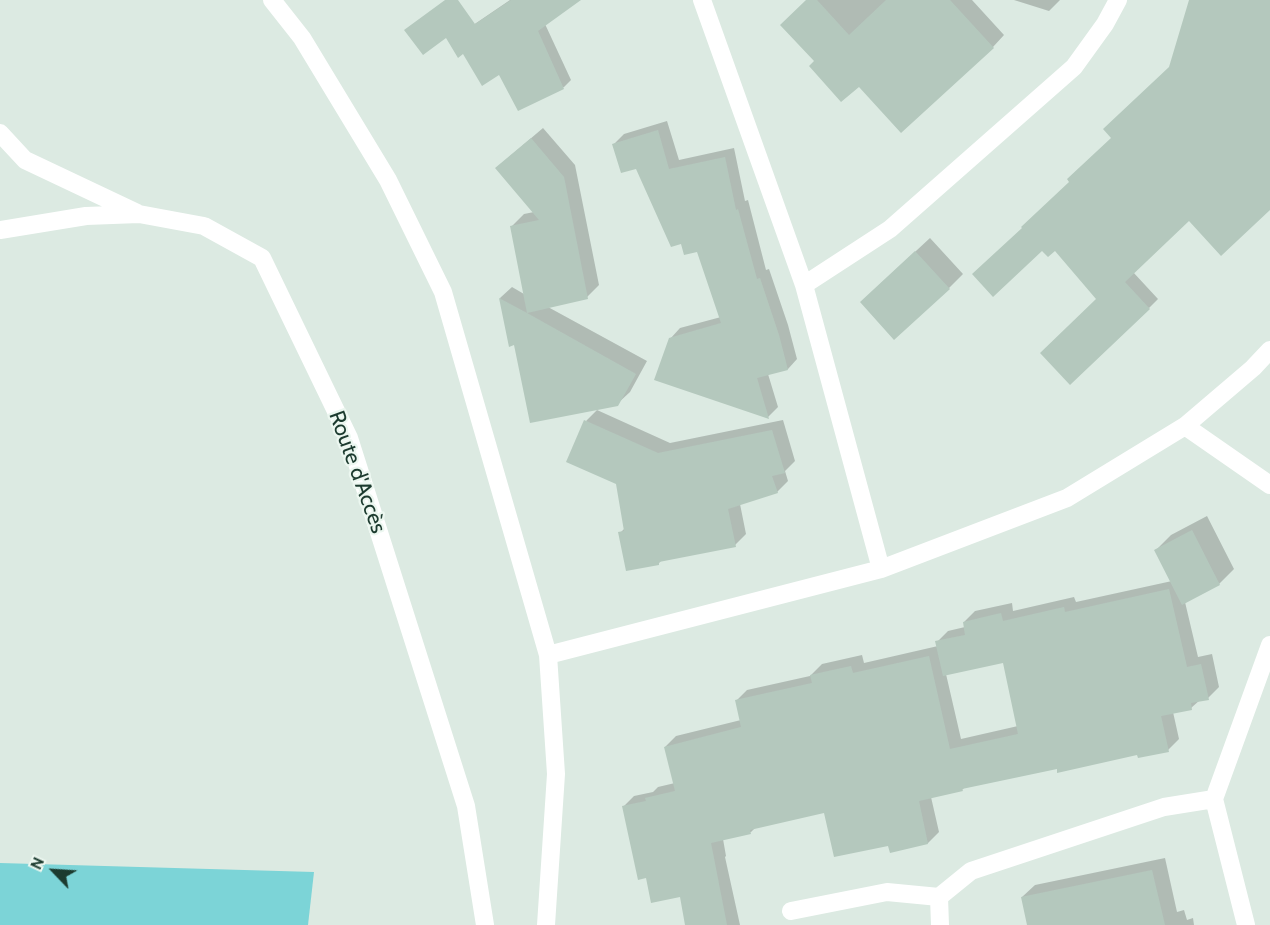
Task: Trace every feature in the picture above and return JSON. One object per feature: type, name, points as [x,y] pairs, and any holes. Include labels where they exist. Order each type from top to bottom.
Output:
[{"type":"street","points":[[272,0],[302,38],[388,180],[443,292],[548,655],[556,774],[546,925]]},
{"type":"street","points":[[702,0],[804,285],[881,569]]},
{"type":"street","points":[[804,285],[890,229],[1074,67],[1119,0]]},
{"type":"street","points":[[0,134],[25,160],[139,214]]},
{"type":"street","name":"Route d'Accès","points":[[0,230],[86,216],[139,214],[204,226],[262,258],[349,438],[466,806],[484,925]]},
{"type":"street","points":[[548,655],[881,569],[1067,498],[1185,426],[1253,368],[1270,350]]},
{"type":"street","points":[[1185,426],[1270,485]]},
{"type":"street","points":[[1246,925],[1214,799],[1270,645]]},
{"type":"street","points":[[791,911],[887,892],[939,897],[971,871],[1164,807],[1214,799]]},
{"type":"street","points":[[939,897],[940,925]]},
{"type":"water","points":[[0,863],[314,872],[308,925],[0,925]]},
{"type":"building","points":[[445,0],[458,0],[475,24],[511,0],[581,0],[538,31],[564,89],[518,111],[499,75],[482,86],[463,54],[458,58],[446,38],[423,55],[404,30]]},
{"type":"building","points":[[806,0],[817,0],[849,35],[886,0],[950,0],[994,48],[901,133],[859,87],[841,102],[809,66],[814,61],[780,25]]},
{"type":"building","points":[[1189,0],[1270,0],[1270,210],[1221,256],[1189,221],[1125,282],[1150,309],[1070,385],[1040,353],[1096,299],[1055,251],[1048,257],[1042,251],[993,297],[972,274],[1022,228],[1069,182],[1067,179],[1111,138],[1103,129],[1169,67]]},
{"type":"building","points":[[658,130],[669,169],[725,157],[736,210],[738,209],[757,279],[760,278],[779,335],[788,370],[757,378],[769,419],[654,380],[669,338],[721,323],[697,252],[684,255],[681,244],[671,247],[636,169],[621,173],[612,144]]},
{"type":"building","points":[[531,138],[564,177],[588,299],[527,313],[510,226],[539,220],[495,168]]},
{"type":"building","points":[[915,251],[950,289],[894,340],[860,302]]},
{"type":"building","points":[[499,298],[636,374],[618,406],[530,423],[514,345],[509,347]]},
{"type":"building","points":[[584,420],[658,453],[772,430],[785,473],[772,476],[778,493],[728,509],[736,547],[626,571],[618,532],[624,531],[616,484],[566,462]]},
{"type":"building","points":[[1192,530],[1220,585],[1182,605],[1154,550]]},
{"type":"building","points":[[1169,589],[1187,667],[1201,664],[1209,700],[1191,703],[1192,710],[1161,716],[1169,752],[1138,758],[1137,755],[1057,773],[1057,769],[962,789],[963,791],[919,801],[928,844],[890,853],[888,846],[834,857],[824,813],[750,830],[751,834],[711,843],[727,925],[685,925],[680,897],[651,903],[646,878],[638,880],[622,806],[675,791],[664,747],[741,727],[735,700],[812,683],[810,675],[851,666],[853,673],[929,656],[950,749],[1018,734],[1003,663],[943,676],[935,641],[965,635],[963,622],[1001,613],[1003,621],[1064,607],[1065,612]]},
{"type":"building","points":[[1152,870],[1165,925],[1027,925],[1021,897]]}]
